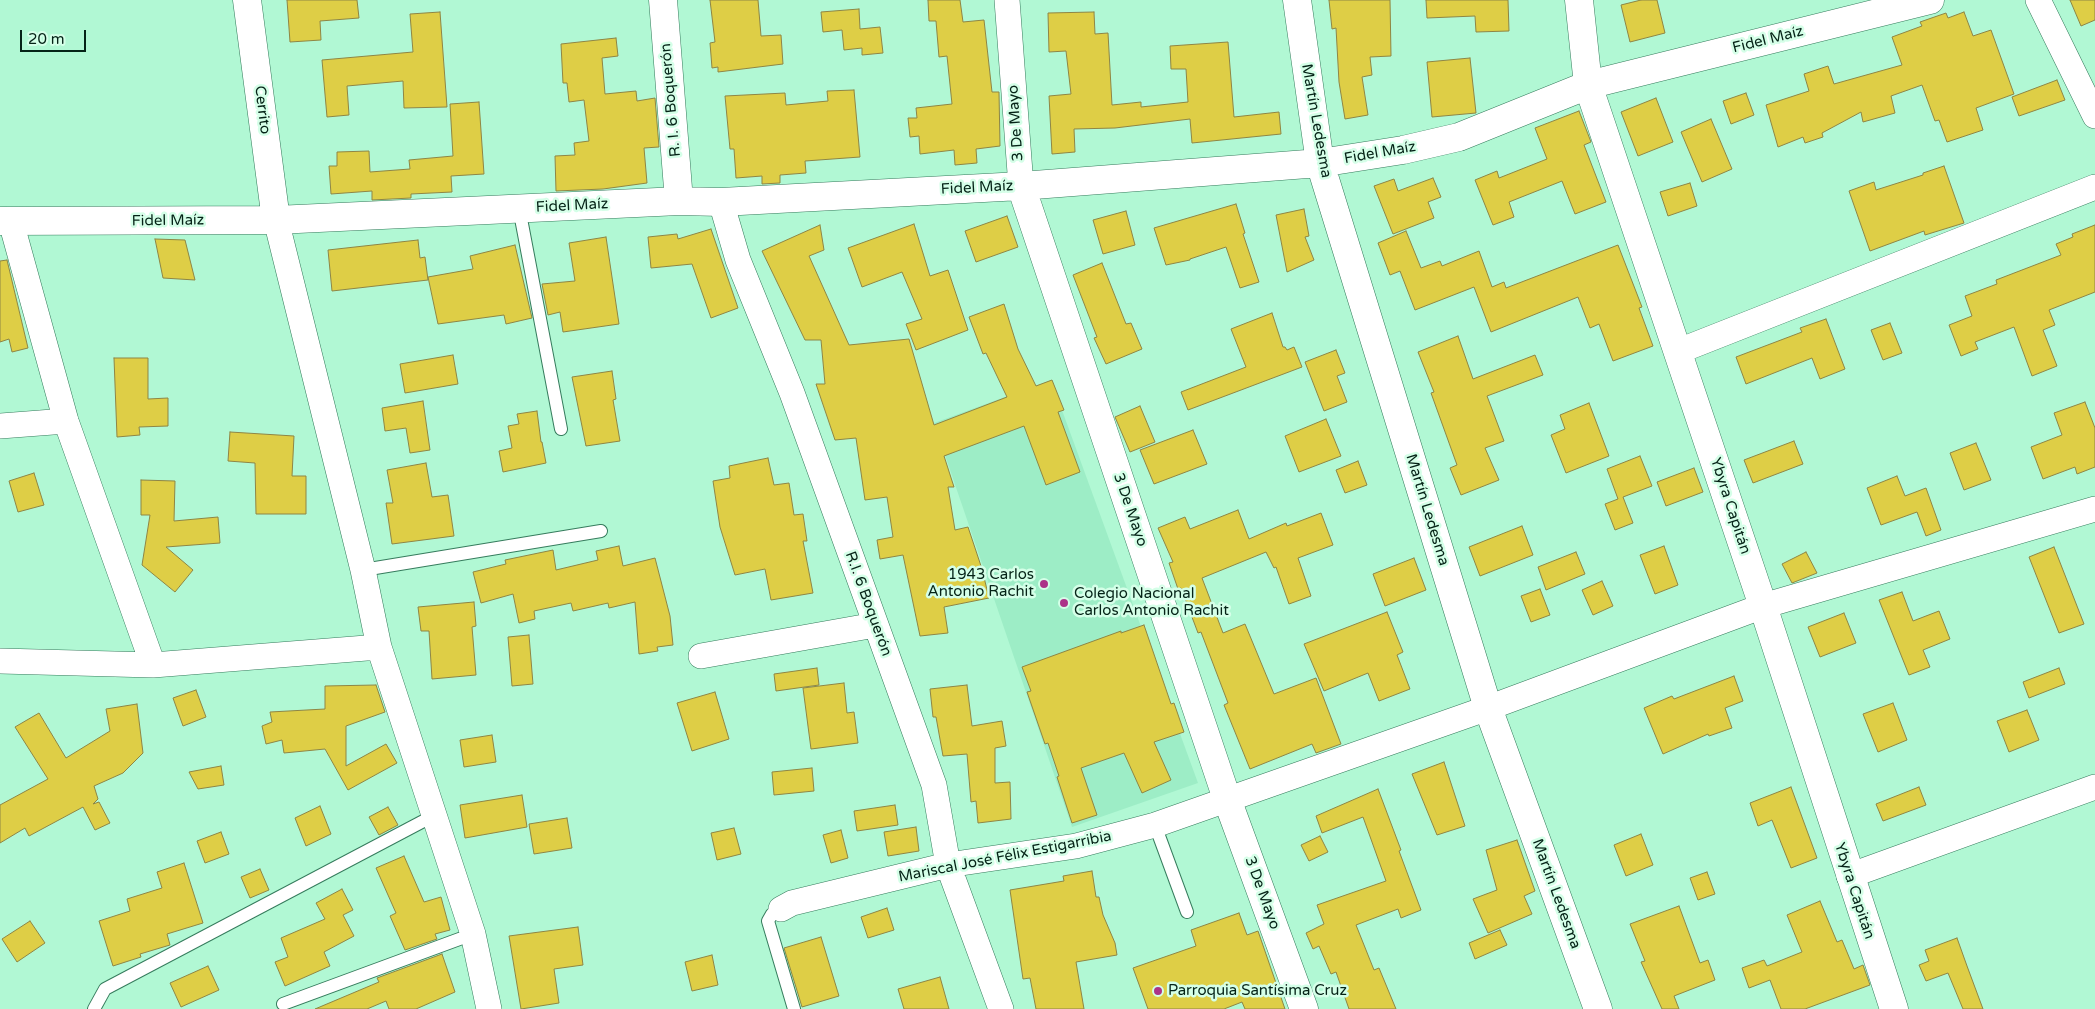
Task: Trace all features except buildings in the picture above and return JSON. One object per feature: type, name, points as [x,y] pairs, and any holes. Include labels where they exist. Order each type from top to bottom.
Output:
[{"type":"street","name":"Cerrito","points":[[247,0],[276,220]]},
{"type":"street","name":"R. I. 6 Boquerón","points":[[662,0],[679,200]]},
{"type":"street","name":"3 De Mayo","points":[[1007,0],[1021,186],[1227,799],[1304,1009]]},
{"type":"street","name":"Martín Ledesma","points":[[1297,0],[1320,163],[1488,708],[1598,1009]]},
{"type":"street","name":"Ybyra Capitán","points":[[1579,0],[1588,85],[1679,350],[1849,876],[1894,1009]]},
{"type":"street","name":"Fidel Maíz","points":[[5,222],[276,220],[679,200],[722,202],[1021,186],[1320,163],[1403,150],[1459,137],[1588,85],[1930,0]]},
{"type":"street","points":[[2038,0],[2095,116]]},
{"type":"street","points":[[1679,350],[2095,187]]},
{"type":"street","name":"R.I. 6 Boquerón","points":[[722,202],[738,260],[792,393],[934,785],[948,865],[1002,1009]]},
{"type":"street","points":[[276,220],[363,570],[379,647],[474,934],[489,1009]]},
{"type":"street","points":[[5,222],[66,421],[153,665]]},
{"type":"street","points":[[0,426],[66,421]]},
{"type":"street","name":"Mariscal José Félix Estigarribia","points":[[781,909],[792,903],[948,865],[1076,846],[1155,825],[1488,708],[1763,606],[2095,509]]},
{"type":"street","points":[[700,656],[876,625]]},
{"type":"street","points":[[0,661],[153,665],[379,647]]},
{"type":"street","points":[[1849,876],[2095,787]]},
{"type":"lane","points":[[519,208],[561,429]]},
{"type":"lane","points":[[363,570],[602,531]]},
{"type":"lane","points":[[94,1009],[105,989],[434,816]]},
{"type":"lane","points":[[1155,825],[1187,912]]},
{"type":"lane","points":[[781,909],[772,914],[768,921],[794,1009]]},
{"type":"lane","points":[[283,1004],[474,934]]},
{"type":"shaded area","name":"Colegio Nacional Carlos Antonio Rachit","points":[[1051,380],[1198,783],[1072,827],[934,423]]},
{"type":"place","name":"1943 Carlos Antonio Rachit","points":[[1044,584]]},
{"type":"place","name":"Colegio Nacional Carlos Antonio Rachit","points":[[1064,603]]},
{"type":"place","name":"Parroquia Santísima Cruz","points":[[1158,991]]}]
